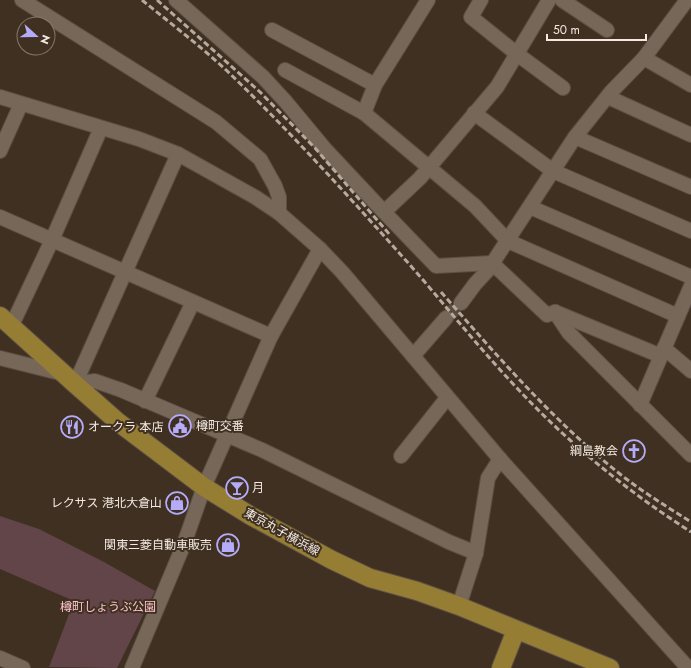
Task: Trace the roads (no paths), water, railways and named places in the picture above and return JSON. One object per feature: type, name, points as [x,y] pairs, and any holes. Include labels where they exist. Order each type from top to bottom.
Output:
[{"type":"main road","name":"東京丸子横浜線","points":[[6,321],[118,422],[204,487],[251,516],[332,560],[370,578],[417,591],[459,606],[610,668]]},
{"type":"main road","points":[[501,668],[516,630]]},
{"type":"street","points":[[22,0],[216,122],[260,159],[279,196],[279,213]]},
{"type":"street","points":[[176,0],[263,77],[324,148],[436,266],[492,263],[547,315],[556,312],[663,352],[691,371]]},
{"type":"street","points":[[364,113],[375,85],[428,0]]},
{"type":"street","points":[[481,0],[471,17],[563,88]]},
{"type":"street","points":[[384,212],[430,167],[474,112],[497,87],[550,0]]},
{"type":"street","points":[[562,0],[607,30]]},
{"type":"street","points":[[461,303],[488,270],[508,241],[575,137],[608,97],[644,58],[689,0]]},
{"type":"street","points":[[272,30],[375,85]]},
{"type":"street","points":[[644,58],[691,85]]},
{"type":"street","points":[[285,70],[364,113],[475,206],[508,241],[678,316]]},
{"type":"street","points":[[608,97],[691,135]]},
{"type":"street","points":[[0,98],[139,139],[178,154],[232,183],[279,213],[320,249],[500,459],[688,668]]},
{"type":"street","points":[[0,151],[21,104]]},
{"type":"street","points":[[474,112],[553,171],[691,231]]},
{"type":"street","points":[[6,321],[52,240],[101,128]]},
{"type":"street","points":[[575,137],[691,187]]},
{"type":"street","points":[[69,379],[125,272],[178,154]]},
{"type":"street","points":[[530,207],[691,277]]},
{"type":"street","points":[[0,217],[271,336]]},
{"type":"street","points":[[132,668],[184,544],[204,487],[271,336],[320,249]]},
{"type":"street","points":[[640,405],[691,286]]},
{"type":"street","points":[[145,401],[193,302]]},
{"type":"street","points":[[556,312],[569,333],[691,455]]},
{"type":"street","points":[[413,356],[446,318]]},
{"type":"street","points":[[0,358],[69,379],[95,381],[121,390],[262,450],[449,542],[476,553]]},
{"type":"street","points":[[401,456],[447,398]]},
{"type":"street","points":[[459,606],[476,553],[488,478],[500,459]]},
{"type":"street","points":[[0,658],[23,668]]},
{"type":"tunnel","points":[[446,318],[461,303]]},
{"type":"railway","points":[[142,0],[215,60],[273,116],[423,280],[502,372],[556,428],[621,483],[691,532]]},
{"type":"railway","points":[[157,0],[260,92],[315,148],[390,235]]},
{"type":"railway","points":[[441,292],[529,390],[575,435],[625,478],[691,522]]},
{"type":"place","name":"樽町交番","points":[[180,426]]},
{"type":"place","name":"オークラ 本店","points":[[72,427]]},
{"type":"place","name":"綱島教会","points":[[634,451]]},
{"type":"place","name":"月","points":[[237,488]]},
{"type":"place","name":"レクサス 港北大倉山","points":[[177,503]]},
{"type":"place","name":"関東三菱自動車販売","points":[[228,545]]},
{"type":"park label","name":"樽町しょうぶ公園","points":[[108,607]]}]
